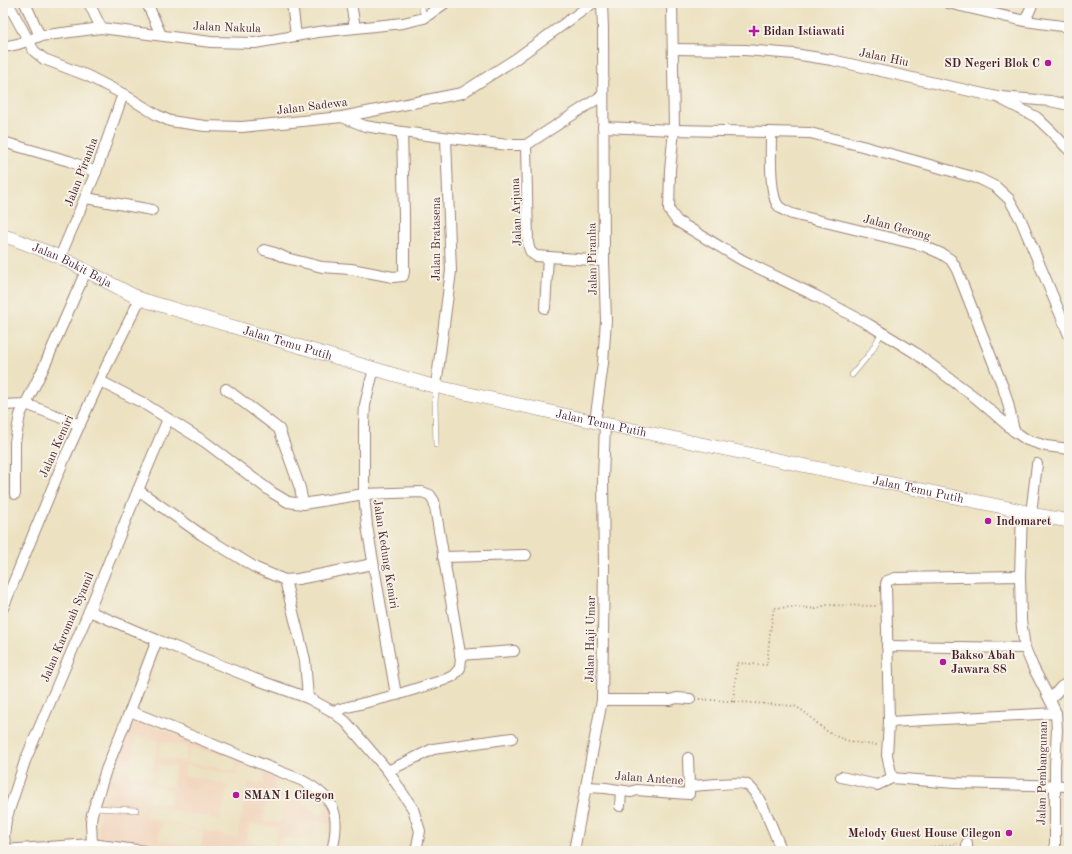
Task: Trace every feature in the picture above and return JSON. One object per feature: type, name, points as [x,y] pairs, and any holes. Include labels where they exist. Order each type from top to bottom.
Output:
[{"type":"street","name":"Jalan Sadewa","points":[[8,3],[28,40],[38,55],[44,59],[88,76],[170,121],[205,126],[242,127],[342,117],[462,93],[514,60],[593,3]]},
{"type":"street","points":[[25,3],[40,36]]},
{"type":"street","points":[[89,3],[101,28]]},
{"type":"street","points":[[147,3],[161,35]]},
{"type":"street","points":[[292,3],[296,36]]},
{"type":"street","points":[[351,3],[356,28]]},
{"type":"street","name":"Jalan Nakula","points":[[3,47],[18,44],[40,36],[101,28],[211,42],[255,43],[318,32],[403,23],[424,18],[445,3]]},
{"type":"street","name":"Jalan Piranha","points":[[600,423],[606,320],[604,261],[602,3]]},
{"type":"street","points":[[672,3],[674,130],[670,170],[669,210],[677,221],[742,260],[818,297],[882,332],[914,352],[976,398],[1014,431],[1027,440],[1046,446],[1069,449]]},
{"type":"street","points":[[948,3],[1025,22],[1069,27]]},
{"type":"street","points":[[1025,22],[1033,3]]},
{"type":"street","name":"Jalan Hiu","points":[[673,50],[745,50],[809,56],[901,74],[998,97],[1036,118],[1069,150]]},
{"type":"street","name":"Jalan Piranha","points":[[60,258],[96,172],[123,94]]},
{"type":"street","points":[[342,117],[365,126],[402,132],[446,138],[526,145],[603,95]]},
{"type":"street","points":[[998,97],[1069,104]]},
{"type":"street","points":[[603,127],[810,133],[960,172],[980,179],[996,187],[1009,199],[1021,220],[1069,335]]},
{"type":"street","points":[[264,250],[286,258],[322,267],[351,269],[393,277],[403,276],[405,243],[402,132]]},
{"type":"street","name":"Jalan Gerong","points":[[771,132],[772,184],[777,204],[784,210],[792,214],[924,246],[951,260],[960,276],[1004,390],[1014,431]]},
{"type":"street","name":"Jalan Bratasena","points":[[436,386],[451,270],[446,138]]},
{"type":"street","points":[[3,142],[70,161],[96,172]]},
{"type":"street","name":"Jalan Arjuna","points":[[526,145],[529,250],[536,256],[604,261]]},
{"type":"street","points":[[86,198],[152,210]]},
{"type":"street","name":"Jalan Bukit Baja","points":[[3,236],[60,258],[140,299]]},
{"type":"street","points":[[545,308],[548,257]]},
{"type":"street","points":[[15,494],[15,442],[20,415],[44,369],[86,271]]},
{"type":"street","name":"Jalan Temu Putih","points":[[140,299],[436,386],[600,423],[1069,521]]},
{"type":"street","name":"Jalan Kemiri","points":[[3,608],[65,457],[140,299]]},
{"type":"street","name":"Jalan Kedung Kemiri","points":[[374,369],[365,405],[364,494],[366,526],[396,696]]},
{"type":"street","points":[[100,381],[144,403],[205,442],[273,493],[288,502],[303,504],[364,494],[422,492],[430,495],[434,501],[460,654],[460,668],[453,676],[396,696],[332,711]]},
{"type":"street","points":[[226,390],[276,426],[281,432],[300,488],[303,504]]},
{"type":"street","points":[[3,405],[26,404],[80,425]]},
{"type":"street","name":"Jalan Karomah Syamil","points":[[5,850],[4,836],[6,820],[25,760],[89,611],[168,419]]},
{"type":"street","name":"Jalan Haji Umar","points":[[574,851],[602,700],[604,576],[603,480],[600,423]]},
{"type":"street","name":"Jalan Pembangunan","points":[[1038,464],[1026,513],[1020,576],[1021,620],[1025,648],[1056,713],[1057,730],[1054,785],[1055,851]]},
{"type":"street","points":[[138,490],[202,535],[256,568],[285,580],[298,579],[373,564]]},
{"type":"street","points":[[443,557],[526,556]]},
{"type":"street","points":[[892,778],[888,755],[889,722],[886,584],[890,580],[1020,576]]},
{"type":"street","points":[[285,580],[305,660],[308,698]]},
{"type":"street","points":[[89,611],[254,679],[308,698],[332,711],[346,722],[388,771],[414,809],[420,831],[416,851]]},
{"type":"street","points":[[93,847],[91,822],[94,808],[106,770],[157,640]]},
{"type":"street","points":[[888,646],[1025,648]]},
{"type":"street","points":[[460,654],[514,651]]},
{"type":"street","points":[[1050,700],[1061,687],[1069,682]]},
{"type":"street","points":[[602,700],[690,699]]},
{"type":"street","points":[[130,711],[301,780],[324,794],[335,815],[336,830],[332,851]]},
{"type":"street","points":[[889,722],[1056,713]]},
{"type":"street","points":[[388,771],[433,749],[512,738]]},
{"type":"street","points":[[688,758],[689,786]]},
{"type":"street","points":[[841,777],[877,785],[892,778],[955,783],[1069,786]]},
{"type":"street","name":"Jalan Antene","points":[[587,787],[631,792],[637,790],[689,794],[689,786],[747,784],[761,802],[782,851]]},
{"type":"street","points":[[620,806],[621,791]]},
{"type":"street","points":[[5,850],[93,847],[144,851]]},
{"type":"lane","points":[[421,3],[424,18]]},
{"type":"lane","points":[[852,375],[871,352],[882,332]]},
{"type":"lane","points":[[436,386],[436,445]]},
{"type":"lane","points":[[94,808],[136,810]]},
{"type":"path","points":[[733,702],[737,664],[767,664],[774,608],[796,607],[816,609],[826,604],[886,606]]},
{"type":"path","points":[[690,699],[794,706],[807,714],[826,731],[846,741],[888,746]]},
{"type":"path","points":[[890,851],[967,847]]},
{"type":"shaded area","points":[[135,719],[248,760],[304,784],[324,800],[333,814],[332,834],[327,851],[331,824],[315,822],[312,841],[279,836],[276,851],[194,851],[98,837],[99,805]],"holes":[[[136,736],[159,740],[151,779],[129,775]],[[161,742],[187,746],[185,762],[159,758]],[[190,748],[237,757],[235,771],[187,762]],[[159,764],[175,766],[172,787],[155,784]],[[186,764],[237,776],[237,767],[264,768],[264,784],[249,783],[237,838],[145,817],[148,804],[220,820],[228,785],[184,775]],[[279,777],[300,787],[295,799],[273,788]],[[150,785],[172,789],[169,805],[147,801]],[[304,788],[327,806],[320,816],[296,799]],[[268,795],[285,798],[280,823],[263,820]],[[162,822],[204,832],[200,849],[158,839]],[[249,823],[278,828],[275,847],[246,842]]]},
{"type":"place","name":"Bidan Istiawati","points":[[754,31]]},
{"type":"place","name":"SD Negeri Blok C","points":[[1048,63]]},
{"type":"place","name":"Indomaret","points":[[988,521]]},
{"type":"place","name":"Bakso Abah Jawara 88","points":[[943,662]]},
{"type":"place","name":"SMAN 1 Cilegon","points":[[236,795]]},
{"type":"place","name":"Melody Guest House Cilegon","points":[[1009,833]]}]
